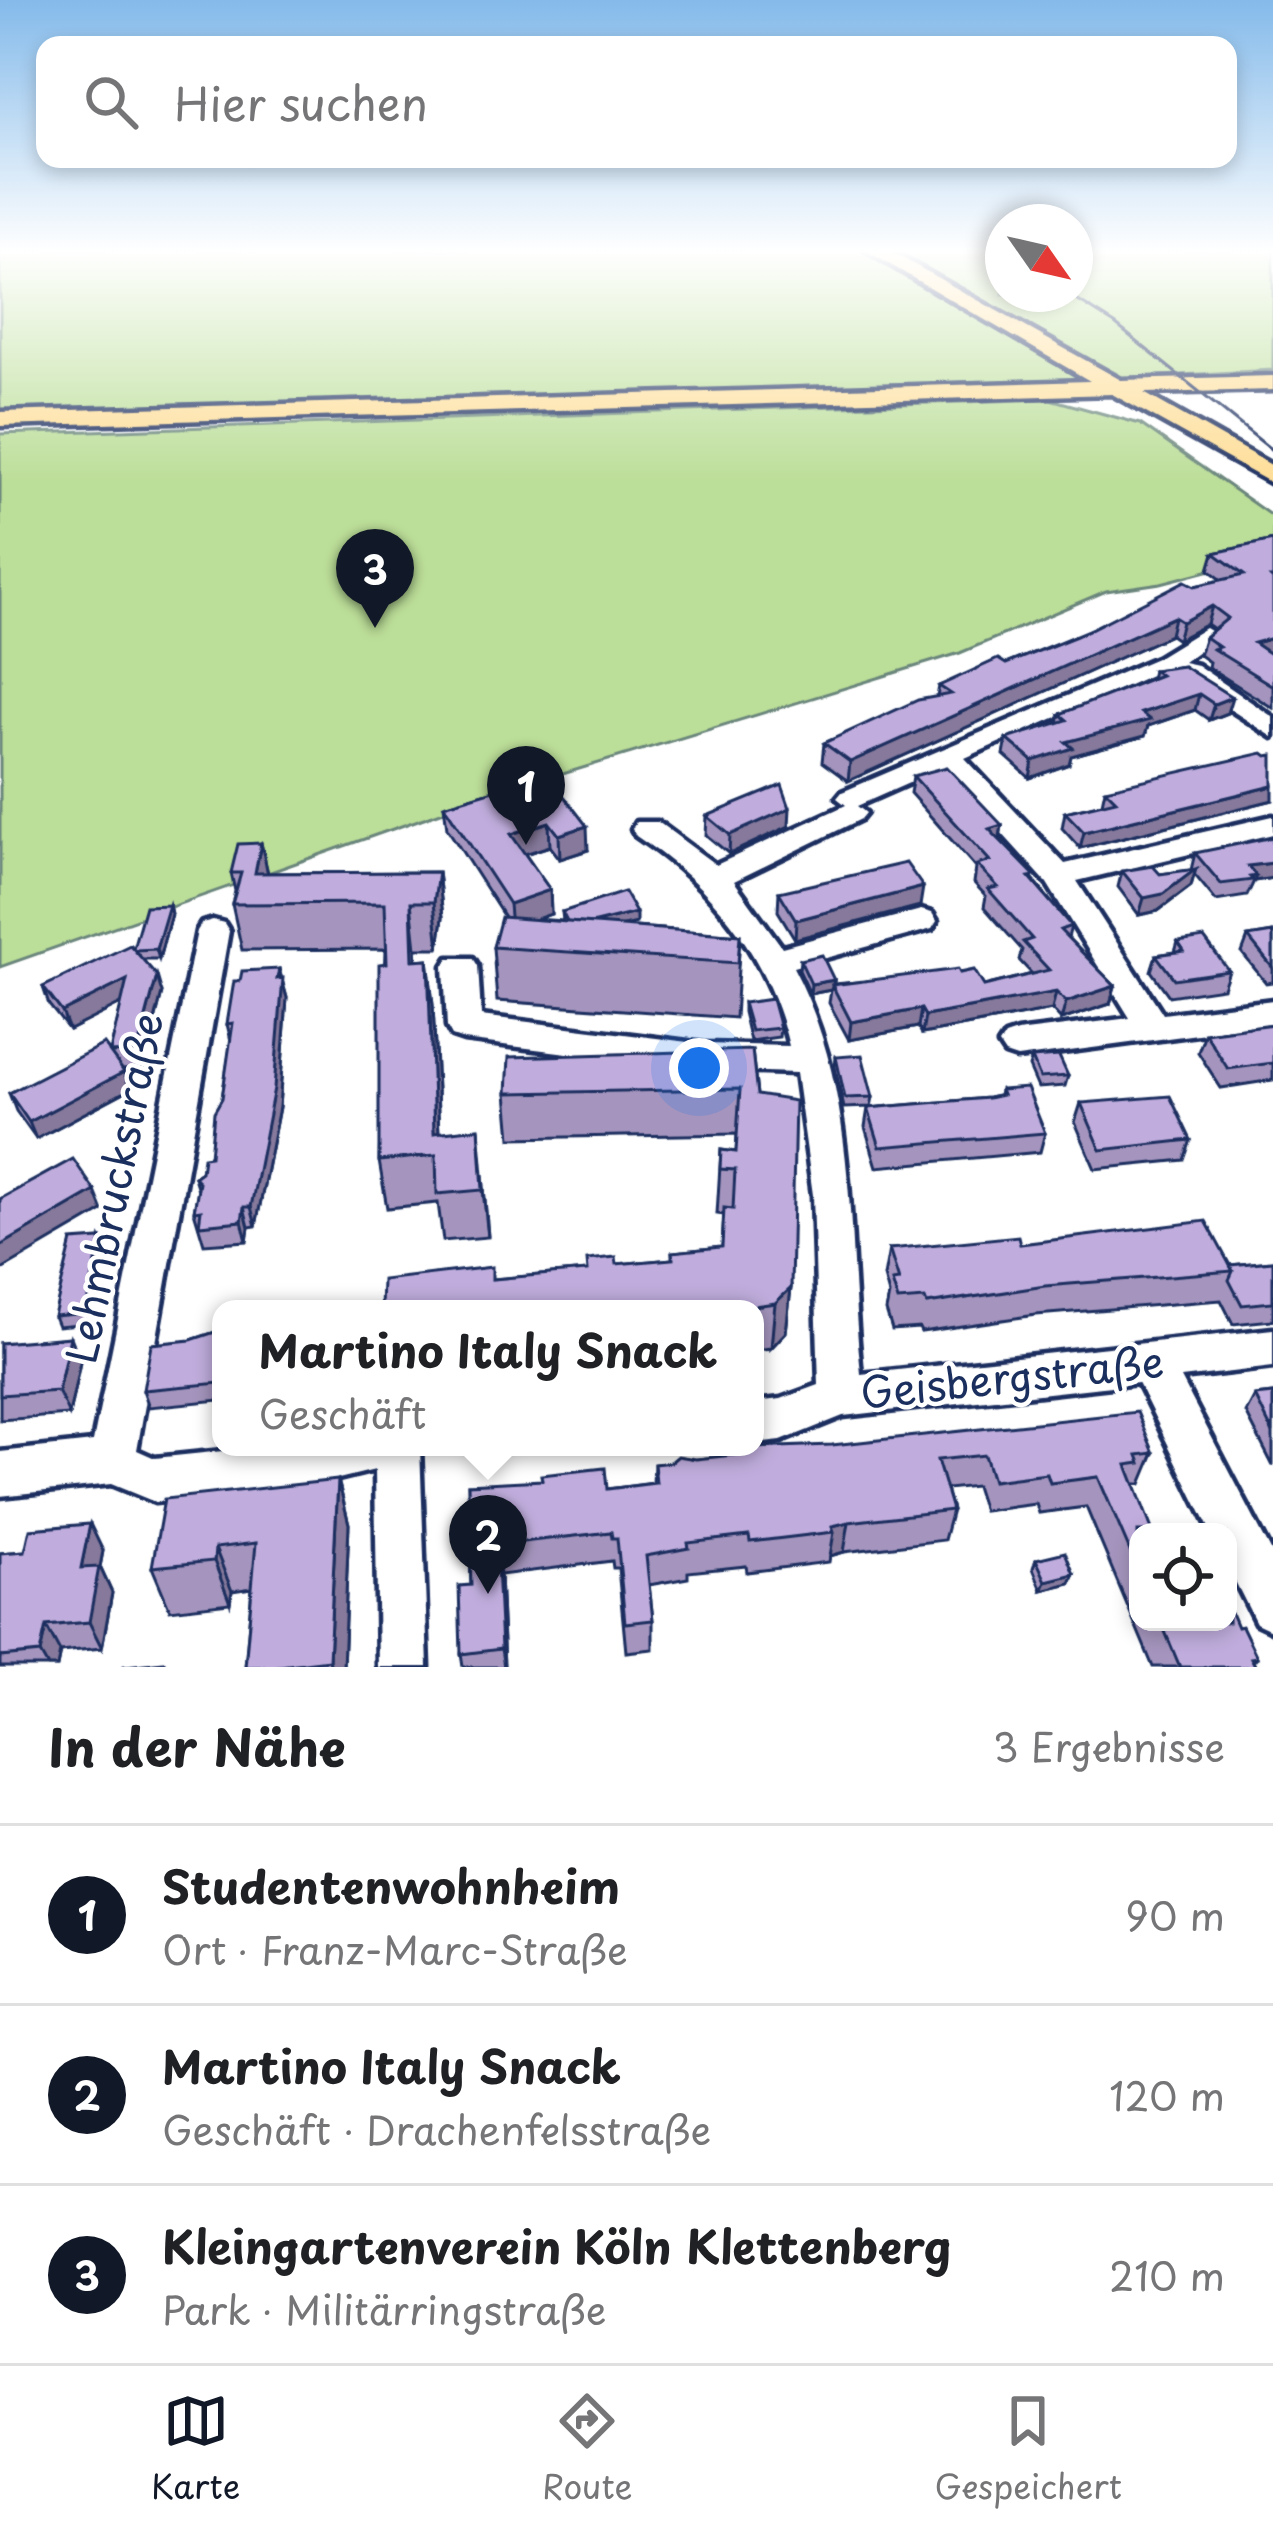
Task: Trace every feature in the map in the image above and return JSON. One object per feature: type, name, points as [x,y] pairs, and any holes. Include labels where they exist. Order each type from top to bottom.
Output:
[{"type":"main road","points":[[1012,328],[1273,476]]},
{"type":"main road","points":[[1049,388],[1067,378],[1072,364]]},
{"type":"main road","points":[[0,419],[1273,383]]},
{"type":"main road","points":[[1184,385],[1181,399],[1201,432]]},
{"type":"main road","points":[[1049,388],[1172,417]]},
{"type":"street","points":[[716,877],[947,756],[1141,669],[1164,664],[1205,636]]},
{"type":"street","points":[[1164,664],[1188,671],[1273,729]]},
{"type":"street","points":[[947,756],[1058,876],[1156,1030]]},
{"type":"street","points":[[1058,876],[1273,825]]},
{"type":"street","points":[[646,829],[716,877],[747,914],[775,960],[802,1025],[832,1196],[833,1336],[842,1396]]},
{"type":"street","points":[[775,960],[921,920]]},
{"type":"street","name":"Lehmbruckstraße","points":[[112,1462],[213,931]]},
{"type":"street","points":[[461,966],[464,1027],[704,1058],[811,1060]]},
{"type":"street","points":[[1017,1045],[1273,1012]]},
{"type":"street","name":"Geisbergstraße","points":[[764,1422],[842,1396],[1273,1348]]},
{"type":"street","points":[[1150,1362],[1273,1606]]},
{"type":"street","points":[[0,1474],[112,1462],[155,1480],[310,1464],[343,1456]]},
{"type":"street","points":[[397,1456],[404,1667]]},
{"type":"green space","points":[[0,328],[1273,328],[1273,370],[1030,383],[0,411]]},
{"type":"green space","points":[[1050,399],[1140,424],[1273,517],[1273,554],[1161,583],[1106,591],[960,653],[461,805],[0,967],[0,434]]},
{"type":"building","points":[[1273,540],[1273,638],[1254,643],[1273,656],[1273,686],[1213,649],[1219,647],[1205,637],[1228,618],[1212,606],[1182,622],[1174,617],[850,762],[824,743],[918,700],[951,694],[939,686],[998,659],[1006,664],[1077,636],[1185,581],[1195,586],[1244,575],[1214,553]]},
{"type":"building","points":[[1183,666],[1232,697],[1214,704],[1199,694],[1141,713],[1150,720],[1066,742],[1073,748],[1033,761],[1007,739],[1067,720],[1060,714],[1160,675],[1153,670]]},
{"type":"building","points":[[1263,753],[1273,755],[1273,786],[1084,832],[1065,812],[1116,800],[1105,789]]},
{"type":"building","points":[[947,767],[1002,825],[989,829],[1035,876],[1029,877],[1071,926],[1060,930],[1115,986],[1066,1002],[1056,992],[925,1016],[921,1009],[851,1022],[832,985],[958,969],[960,973],[974,970],[984,986],[1049,970],[1023,942],[1032,939],[988,889],[998,887],[977,865],[990,861],[913,776]]},
{"type":"building","points":[[547,774],[587,826],[559,835],[549,822],[511,834],[550,890],[509,904],[444,805]]},
{"type":"building","points":[[782,785],[790,808],[730,835],[707,816]]},
{"type":"building","points":[[1273,837],[1273,863],[1248,866],[1256,876],[1250,877],[1253,880],[1221,884],[1195,853]]},
{"type":"building","points":[[261,843],[255,873],[438,872],[434,902],[411,902],[413,960],[428,959],[434,1133],[479,1128],[483,1190],[437,1194],[436,1155],[379,1161],[379,964],[387,963],[385,903],[232,904],[241,873],[231,873],[238,844]]},
{"type":"building","points":[[906,863],[923,887],[796,920],[779,892]]},
{"type":"building","points":[[1153,866],[1160,874],[1196,869],[1163,894],[1144,898],[1122,871]]},
{"type":"building","points":[[624,892],[636,913],[591,924],[567,922],[562,912]]},
{"type":"building","points":[[169,905],[156,949],[135,950],[145,906]]},
{"type":"building","points":[[501,917],[740,935],[738,963],[493,947]]},
{"type":"building","points":[[1273,933],[1273,967],[1272,967],[1248,937]]},
{"type":"building","points":[[1204,938],[1229,971],[1174,979],[1156,955],[1184,951],[1178,942]]},
{"type":"building","points":[[130,945],[157,976],[137,1052],[110,1053],[124,1072],[29,1122],[9,1093],[104,1044],[110,1052],[127,980],[62,1012],[43,987]]},
{"type":"building","points":[[822,955],[834,980],[811,984],[800,960]]},
{"type":"building","points":[[279,969],[277,979],[283,978],[274,1088],[251,1207],[244,1207],[242,1221],[199,1225],[201,1210],[194,1211],[199,1182],[194,1177],[201,1172],[203,1157],[210,1156],[214,1112],[222,1098],[234,981],[240,981],[242,971]]},
{"type":"building","points":[[772,999],[780,1028],[751,1031],[743,1003]]},
{"type":"building","points":[[1273,1024],[1273,1063],[1228,1069],[1205,1033]]},
{"type":"building","points":[[752,1050],[757,1095],[795,1101],[791,1288],[775,1303],[764,1305],[764,1300],[381,1300],[382,1280],[492,1267],[492,1279],[588,1271],[587,1260],[616,1257],[617,1264],[673,1259],[672,1252],[722,1247],[724,1208],[733,1209],[735,1170],[720,1169],[721,1150],[736,1152],[740,1089],[507,1093],[509,1057]]},
{"type":"building","points":[[862,1055],[873,1097],[845,1098],[836,1057]]},
{"type":"building","points":[[1059,1056],[1068,1076],[1040,1078],[1032,1058]]},
{"type":"building","points":[[1027,1088],[1045,1133],[880,1147],[868,1108],[988,1098],[1002,1095],[1000,1090]]},
{"type":"building","points":[[1170,1096],[1191,1140],[1101,1150],[1081,1103]]},
{"type":"building","points":[[73,1159],[95,1191],[0,1246],[0,1199]]},
{"type":"building","points":[[1206,1221],[1233,1271],[1045,1286],[927,1304],[925,1299],[898,1301],[892,1282],[899,1281],[889,1249],[1018,1236],[1020,1244]]},
{"type":"building","points":[[101,1239],[85,1313],[54,1316],[72,1241]]},
{"type":"building","points":[[1273,1261],[1273,1302],[1242,1305],[1229,1280],[1230,1265]]},
{"type":"building","points":[[212,1333],[212,1384],[143,1390],[151,1344]]},
{"type":"building","points":[[70,1337],[58,1391],[0,1395],[0,1343]]},
{"type":"building","points":[[1273,1394],[1273,1433],[1255,1396]]},
{"type":"building","points":[[1137,1412],[1154,1453],[1138,1455],[1141,1463],[1127,1465],[1150,1523],[1129,1523],[1129,1549],[1098,1477],[1050,1483],[1047,1474],[992,1481],[984,1455],[937,1460],[952,1510],[849,1522],[832,1526],[834,1532],[750,1542],[749,1536],[688,1543],[689,1548],[646,1556],[653,1620],[625,1623],[617,1538],[611,1532],[496,1545],[501,1649],[461,1654],[459,1586],[471,1585],[468,1484],[542,1480],[541,1475],[605,1468],[607,1489],[656,1483],[654,1464],[678,1456],[764,1456],[764,1448],[832,1445]]},
{"type":"building","points":[[338,1480],[329,1660],[245,1667],[256,1543],[215,1548],[214,1561],[152,1567],[164,1499]]},
{"type":"building","points":[[90,1524],[81,1568],[99,1567],[89,1622],[46,1626],[40,1653],[0,1657],[0,1553],[25,1551],[30,1529]]},
{"type":"building","points":[[1065,1552],[1074,1574],[1046,1581],[1036,1559]]},
{"type":"building","points":[[1242,1626],[1257,1657],[1251,1658],[1256,1667],[1180,1667],[1165,1631],[1237,1631]]},
{"type":"building","points":[[164,1662],[163,1667],[124,1667],[124,1666]]},
{"type":"tram line","points":[[1120,328],[1273,451]]},
{"type":"place","name":"Kleingartenverein Köln Klettenberg","points":[[375,628]]},
{"type":"place","name":"Studentenwohnheim","points":[[526,845]]},
{"type":"place","name":"Martino Italy Snack","points":[[488,1594]]}]
